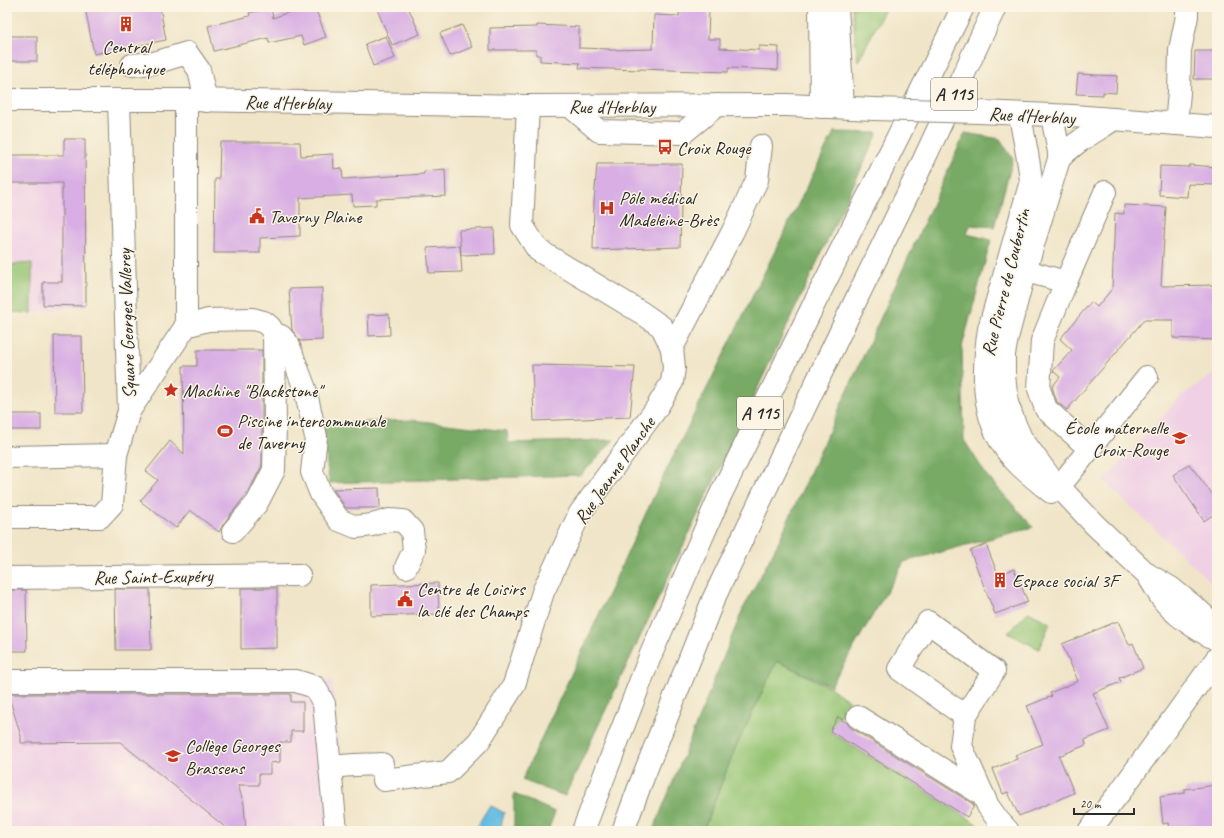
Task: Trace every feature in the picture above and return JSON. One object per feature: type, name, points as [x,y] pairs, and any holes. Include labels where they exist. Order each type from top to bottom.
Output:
[{"type":"main road","points":[[820,7],[821,107]]},
{"type":"main road","points":[[837,7],[843,107]]},
{"type":"main road","name":"A 115","points":[[582,828],[651,654],[719,498],[814,304],[963,7]]},
{"type":"main road","name":"A 115","points":[[623,831],[642,778],[713,600],[914,181],[995,7]]},
{"type":"main road","points":[[1176,124],[1179,93],[1180,50],[1187,16],[1187,7]]},
{"type":"main road","points":[[132,65],[154,63],[187,53],[199,70],[196,101],[186,326],[208,320],[253,319],[264,322],[270,327],[274,334],[274,470],[257,503],[233,531]]},
{"type":"main road","name":"Rue d'Herblay","points":[[7,100],[119,100],[528,106],[717,105],[843,107],[1073,116],[1217,127]]},
{"type":"main road","name":"Square Georges Vallerey","points":[[119,100],[129,411]]},
{"type":"main road","name":"Rue Jeanne Planche","points":[[330,768],[342,765],[357,766],[382,764],[384,780],[448,772],[479,741],[514,685],[544,592],[580,513],[656,409],[672,382],[674,368],[672,348],[662,327],[642,313],[538,250],[522,225],[528,106]]},
{"type":"main road","name":"Rue Pierre de Coubertin","points":[[1020,114],[1024,141],[1030,164],[1031,181],[1016,268],[1010,323],[1004,354],[1004,375],[1007,403],[1014,422],[1021,438],[1044,470],[1095,525],[1147,574],[1178,593],[1208,620],[1217,631]]},
{"type":"main road","name":"Rue Pierre de Coubertin","points":[[1052,116],[1059,159],[1016,268],[994,312],[985,351],[985,389],[993,425],[1001,443],[1012,457],[1028,474],[1095,525]]},
{"type":"main road","points":[[1059,159],[1075,145],[1114,120]]},
{"type":"main road","points":[[672,348],[730,238],[758,180],[761,146]]},
{"type":"main road","points":[[1090,448],[1046,409],[1039,389],[1042,341],[1105,192]]},
{"type":"main road","points":[[1016,268],[1066,282]]},
{"type":"main road","name":"Square Georges Vallerey","points":[[129,411],[186,326]]},
{"type":"main road","points":[[274,334],[281,336],[288,344],[305,388],[316,437],[312,472],[321,494],[339,520],[356,527],[372,525],[389,520],[403,521],[412,531],[414,550],[406,567]]},
{"type":"main road","points":[[1059,487],[1147,378]]},
{"type":"main road","points":[[7,516],[100,517],[112,504],[116,455],[129,411]]},
{"type":"main road","points":[[7,456],[116,455]]},
{"type":"main road","name":"Rue Pierre de Coubertin","points":[[1147,574],[1162,598],[1170,607],[1198,631],[1217,639]]},
{"type":"main road","name":"Rue Saint-Exupéry","points":[[7,578],[299,575]]},
{"type":"main road","points":[[1089,831],[1120,792],[1217,658]]},
{"type":"main road","points":[[7,681],[296,681],[315,687],[324,704],[336,831]]},
{"type":"main road","points":[[965,716],[961,746],[983,795],[998,820],[1008,831]]},
{"type":"main road","points":[[858,717],[983,795]]},
{"type":"shaded area","points":[[64,139],[85,139],[82,192],[86,208],[86,306],[32,313],[7,312],[7,155],[64,155]]},
{"type":"shaded area","name":"École maternelle Croix-Rouge","points":[[1217,372],[1217,588],[1104,481],[1181,396]]},
{"type":"shaded area","name":"Collège Georges Brassens","points":[[332,680],[347,831],[7,831],[7,681]]},
{"type":"green space","points":[[852,7],[886,7],[858,62]]},
{"type":"green space","points":[[834,132],[878,133],[565,796],[522,780],[660,483]]},
{"type":"green space","points":[[965,133],[1000,139],[1013,159],[994,227],[970,225],[967,234],[991,240],[962,347],[964,440],[987,476],[1033,527],[904,562],[831,686],[777,661],[734,751],[703,831],[653,831],[743,609],[777,545]]},
{"type":"green space","points":[[32,263],[32,313],[7,312],[7,265]]},
{"type":"green space","points":[[412,420],[507,431],[508,443],[614,440],[581,475],[329,483],[323,424]]},
{"type":"green space","points":[[1028,612],[1050,623],[1039,649],[1008,633]]},
{"type":"green space","points":[[777,661],[831,688],[849,701],[830,732],[967,817],[986,831],[703,831],[734,751]]},
{"type":"green space","points":[[514,794],[555,812],[548,831],[514,831]]},
{"type":"water","points":[[490,805],[504,813],[500,831],[481,831],[476,828]]},
{"type":"building","name":"Central téléphonique","points":[[85,7],[160,7],[166,40],[94,54]]},
{"type":"building","points":[[303,7],[315,7],[326,37],[304,45],[301,36],[269,43],[268,38],[214,51],[208,26],[250,16],[249,13],[271,8],[273,18]]},
{"type":"building","points":[[376,7],[408,7],[420,34],[392,45]]},
{"type":"building","points":[[680,7],[709,7],[708,39],[720,39],[720,48],[759,50],[759,46],[779,47],[778,70],[728,68],[728,72],[579,68],[580,63],[540,61],[540,55],[536,55],[536,50],[490,50],[490,28],[537,27],[537,25],[579,27],[579,48],[609,50],[653,49],[654,15],[679,16]]},
{"type":"building","points":[[462,25],[472,47],[450,56],[440,33]]},
{"type":"building","points":[[7,36],[37,36],[37,61],[7,61]]},
{"type":"building","points":[[386,36],[395,58],[373,66],[365,44]]},
{"type":"building","points":[[1195,51],[1217,51],[1217,79],[1194,79]]},
{"type":"building","points":[[1078,74],[1117,76],[1116,93],[1103,92],[1103,95],[1076,94]]},
{"type":"building","points":[[64,139],[85,139],[86,306],[43,305],[43,282],[62,282],[62,183],[7,183],[7,155],[64,155]]},
{"type":"building","name":"Taverny Plaine","points":[[220,142],[300,142],[301,156],[333,154],[334,169],[342,168],[343,179],[424,174],[424,171],[445,169],[446,196],[376,199],[376,205],[353,206],[352,195],[300,198],[300,236],[260,238],[260,253],[214,253],[215,179],[219,179]]},
{"type":"building","name":"Pôle médical Madeleine-Brès","points":[[597,164],[682,164],[680,247],[593,250],[594,202]]},
{"type":"building","points":[[1189,165],[1217,167],[1217,185],[1188,184],[1187,197],[1159,195],[1160,166],[1189,167]]},
{"type":"building","points":[[1124,205],[1166,207],[1161,286],[1217,285],[1217,340],[1173,338],[1173,320],[1144,320],[1067,410],[1057,402],[1052,387],[1060,377],[1053,371],[1072,350],[1060,339],[1091,302],[1097,307],[1112,289],[1115,213],[1124,214]]},
{"type":"building","points":[[494,228],[495,254],[461,255],[459,230]]},
{"type":"building","points":[[460,246],[462,272],[429,273],[427,248]]},
{"type":"building","points":[[322,288],[322,340],[300,341],[292,330],[289,289]]},
{"type":"building","points":[[389,314],[390,335],[369,336],[368,315]]},
{"type":"building","points":[[54,336],[82,336],[83,412],[55,412]]},
{"type":"building","name":"Piscine intercommunale de Taverny","points":[[197,350],[262,350],[262,465],[249,491],[224,523],[219,532],[190,510],[176,528],[140,501],[158,480],[146,471],[170,441],[184,454],[183,366],[197,366]]},
{"type":"building","points":[[532,365],[635,367],[630,417],[534,421]]},
{"type":"building","points":[[7,414],[41,414],[41,430],[7,430]]},
{"type":"building","points":[[1189,464],[1217,500],[1217,512],[1204,521],[1173,475]]},
{"type":"building","points":[[379,488],[380,508],[346,508],[333,489]]},
{"type":"building","name":"Espace social 3F","points":[[986,544],[998,575],[1014,569],[1028,602],[995,614],[970,551]]},
{"type":"building","name":"Centre de Loisirs la clé des Champs","points":[[438,583],[439,614],[371,616],[371,585]]},
{"type":"building","points":[[241,588],[277,588],[277,648],[241,649]]},
{"type":"building","points":[[115,589],[150,589],[151,650],[116,650]]},
{"type":"building","points":[[7,590],[26,590],[27,651],[7,651]]},
{"type":"building","points":[[1118,621],[1129,645],[1133,643],[1143,668],[1119,678],[1121,682],[1093,693],[1109,730],[1085,740],[1086,745],[1059,756],[1074,793],[1019,816],[1008,792],[1003,794],[993,769],[1017,759],[1015,755],[1043,744],[1027,706],[1052,696],[1050,693],[1078,681],[1062,644]]},
{"type":"building","points":[[8,694],[291,694],[291,702],[303,702],[303,731],[291,731],[291,742],[280,742],[280,762],[270,763],[270,774],[259,774],[259,785],[238,785],[244,804],[246,831],[230,831],[120,742],[21,743],[21,736]]},
{"type":"building","points":[[838,717],[847,723],[851,728],[973,804],[974,806],[967,817],[830,731]]},
{"type":"building","points":[[1217,785],[1217,831],[1169,831],[1168,823],[1163,824],[1160,797],[1185,793],[1185,789]]},
{"type":"place","name":"Central téléphonique","points":[[126,24]]},
{"type":"place","name":"Croix Rouge","points":[[665,147]]},
{"type":"place","name":"Pôle médical Madeleine-Brès","points":[[607,208]]},
{"type":"place","name":"Taverny Plaine","points":[[257,216]]},
{"type":"place","name":"Machine \"Blackstone\"","points":[[171,390]]},
{"type":"place","name":"Piscine intercommunale de Taverny","points":[[225,431]]},
{"type":"place","name":"École maternelle Croix-Rouge","points":[[1180,438]]},
{"type":"place","name":"Espace social 3F","points":[[1000,580]]},
{"type":"place","name":"Centre de Loisirs la clé des Champs","points":[[405,599]]},
{"type":"place","name":"Collège Georges Brassens","points":[[173,756]]}]
